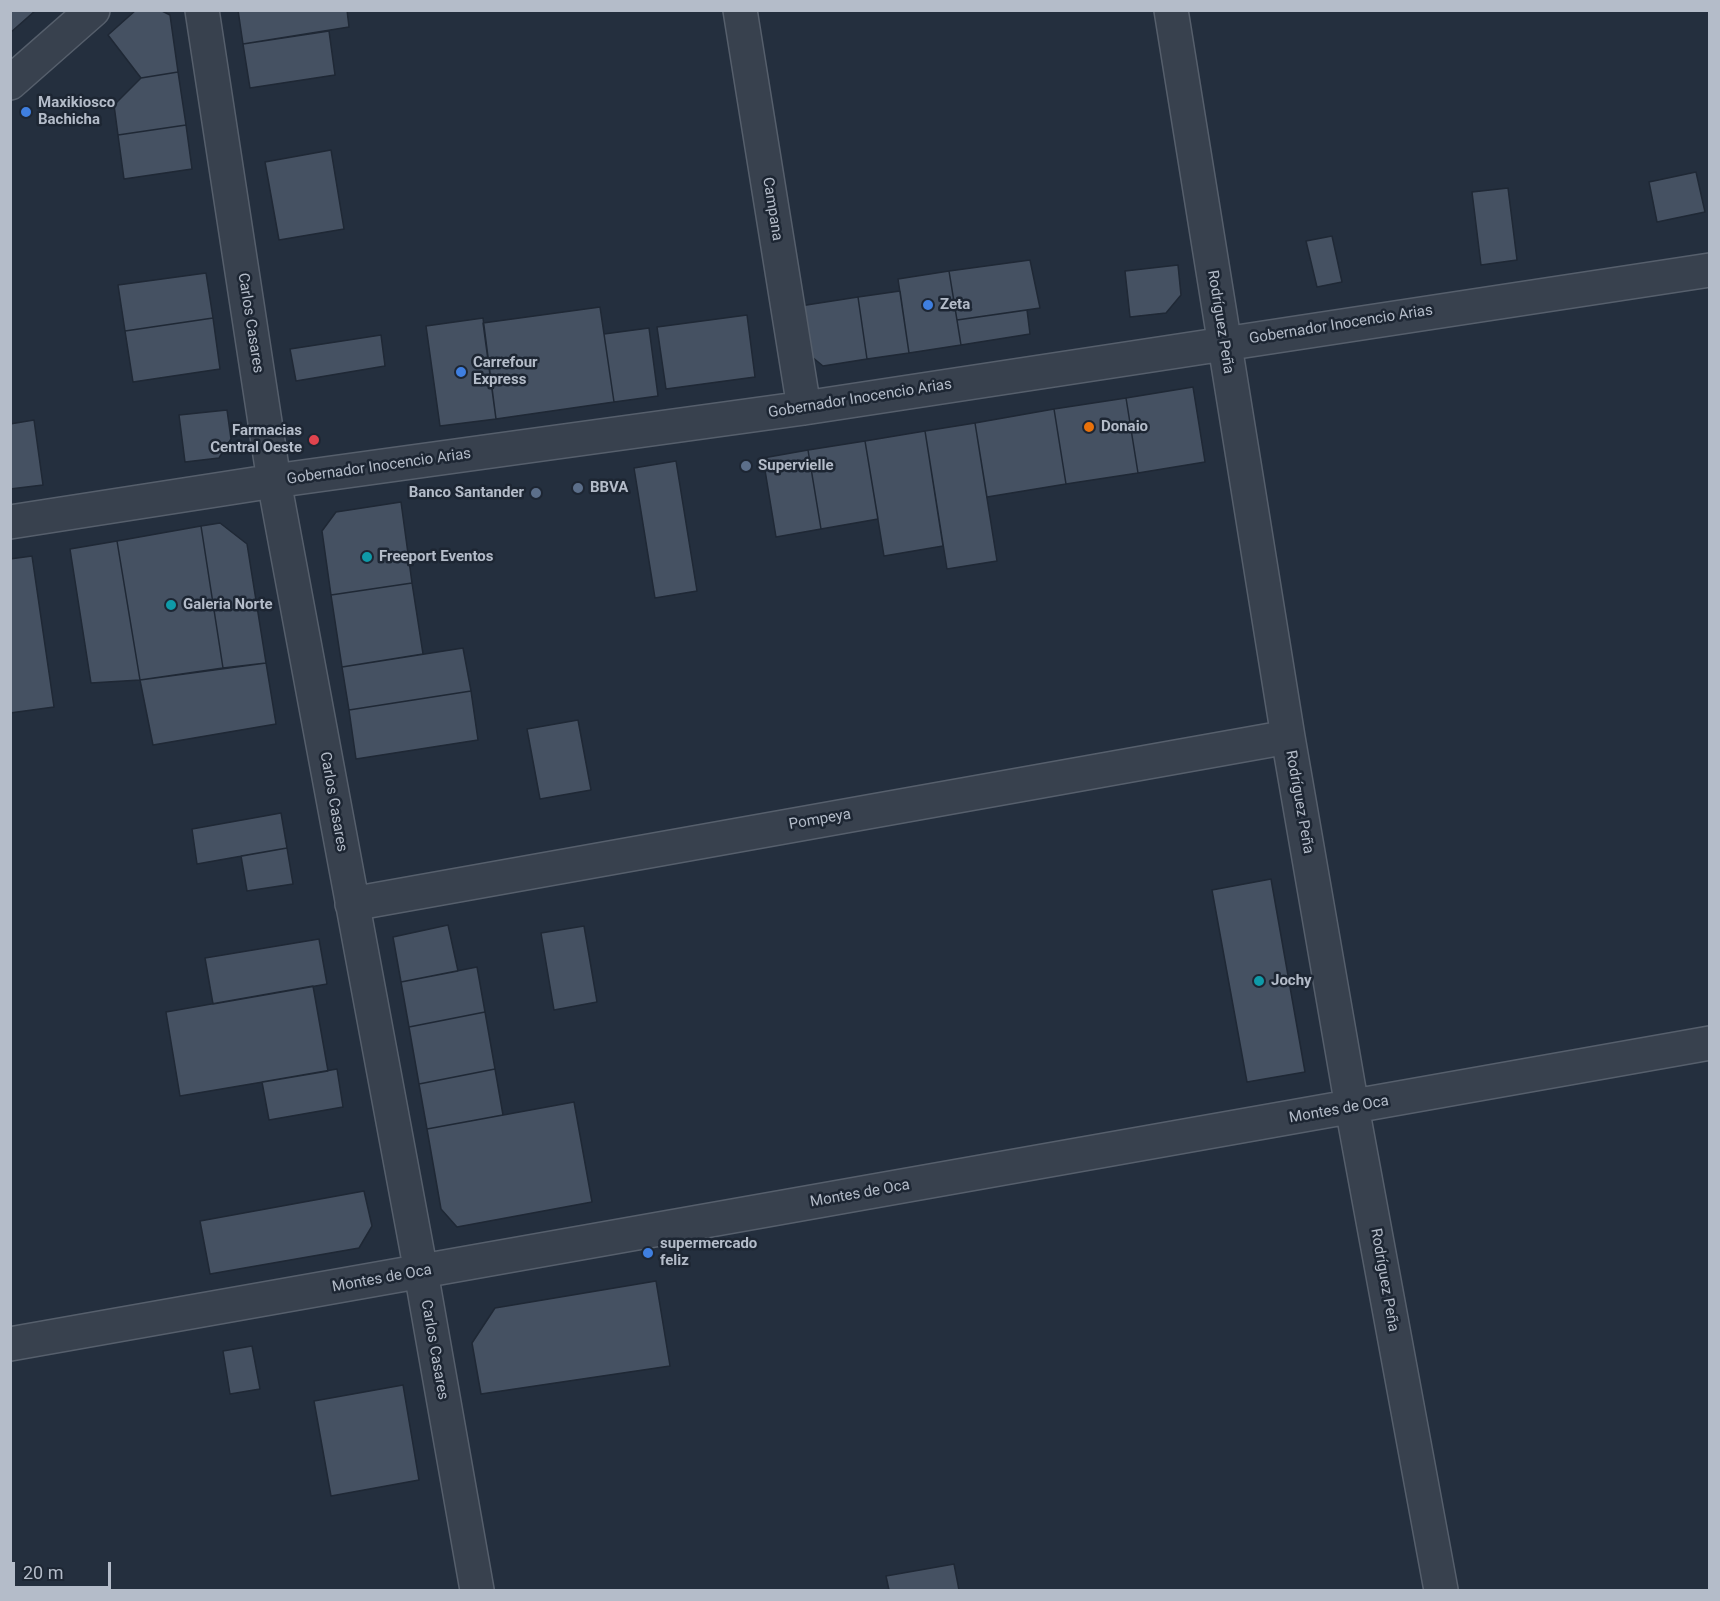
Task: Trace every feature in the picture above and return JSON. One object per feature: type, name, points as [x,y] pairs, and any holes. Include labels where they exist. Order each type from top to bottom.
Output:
[{"type":"street","points":[[10,83],[93,10]]},
{"type":"street","name":"Carlos Casares","points":[[202,10],[274,482],[421,1272],[477,1590]]},
{"type":"street","name":"Campana","points":[[740,10],[804,408]]},
{"type":"street","name":"Rodríguez Peña","points":[[1171,10],[1288,736],[1352,1107],[1441,1590]]},
{"type":"street","name":"Gobernador Inocencio Arias","points":[[10,522],[274,482],[804,408],[1710,270]]},
{"type":"street","name":"Pompeya","points":[[352,904],[1288,736]]},
{"type":"street","name":"Montes de Oca","points":[[10,1344],[1710,1043]]},
{"type":"building","points":[[10,10],[36,10],[10,33]]},
{"type":"building","points":[[136,10],[160,10],[170,15],[178,72],[141,78],[108,35]]},
{"type":"building","points":[[238,10],[347,10],[349,27],[243,44]]},
{"type":"building","points":[[329,31],[335,75],[250,88],[243,44]]},
{"type":"building","points":[[178,72],[186,125],[118,135],[114,105],[141,78]]},
{"type":"building","points":[[186,125],[192,169],[124,179],[118,135]]},
{"type":"building","points":[[331,150],[344,229],[279,240],[265,162]]},
{"type":"building","points":[[1696,172],[1705,212],[1657,222],[1649,182]]},
{"type":"building","points":[[1508,188],[1517,260],[1481,265],[1472,192]]},
{"type":"building","points":[[1332,236],[1342,282],[1317,287],[1306,241]]},
{"type":"building","points":[[1030,260],[1040,308],[957,320],[949,271]]},
{"type":"building","points":[[1178,265],[1181,295],[1166,313],[1130,317],[1125,271]]},
{"type":"building","name":"Zeta","points":[[949,271],[961,345],[909,353],[898,279]]},
{"type":"building","points":[[206,273],[213,318],[125,331],[118,285]]},
{"type":"building","points":[[900,291],[909,353],[867,359],[858,297]]},
{"type":"building","points":[[858,297],[867,359],[823,366],[806,352],[800,306]]},
{"type":"building","points":[[600,307],[614,402],[496,419],[483,323]]},
{"type":"building","points":[[1027,310],[1030,334],[961,345],[957,320]]},
{"type":"building","points":[[747,315],[755,377],[666,389],[657,327]]},
{"type":"building","points":[[213,318],[220,369],[133,382],[125,331]]},
{"type":"building","name":"Carrefour Express","points":[[483,318],[496,419],[440,426],[426,326]]},
{"type":"building","points":[[649,328],[658,396],[614,402],[604,334]]},
{"type":"building","points":[[381,335],[385,366],[296,381],[290,349]]},
{"type":"building","points":[[1193,387],[1205,462],[1138,473],[1126,398]]},
{"type":"building","points":[[1126,398],[1138,473],[1066,484],[1054,409]]},
{"type":"building","points":[[1054,409],[1066,484],[987,497],[975,423]]},
{"type":"building","points":[[227,410],[231,439],[219,458],[185,462],[179,415]]},
{"type":"building","points":[[34,420],[43,485],[10,489],[10,424]]},
{"type":"building","points":[[975,423],[997,561],[947,569],[925,431]]},
{"type":"building","points":[[925,431],[943,546],[884,556],[865,441]]},
{"type":"building","points":[[865,441],[878,519],[821,529],[808,450]]},
{"type":"building","points":[[808,450],[821,529],[776,537],[763,458]]},
{"type":"building","points":[[676,461],[697,591],[655,598],[634,468]]},
{"type":"building","name":"Freeport Eventos","points":[[401,502],[412,583],[331,595],[322,531],[336,512]]},
{"type":"building","points":[[220,523],[247,544],[266,663],[223,668],[201,526]]},
{"type":"building","name":"Galeria Norte","points":[[201,526],[223,668],[140,680],[117,541]]},
{"type":"building","points":[[117,541],[140,680],[91,683],[70,549]]},
{"type":"building","points":[[32,556],[54,707],[10,713],[10,559]]},
{"type":"building","points":[[412,583],[423,654],[342,667],[331,595]]},
{"type":"building","points":[[463,648],[471,691],[349,710],[342,667]]},
{"type":"building","points":[[266,663],[276,724],[153,745],[140,680]]},
{"type":"building","points":[[471,691],[478,740],[356,759],[349,710]]},
{"type":"building","points":[[578,720],[591,790],[540,799],[527,729]]},
{"type":"building","points":[[281,813],[287,848],[197,864],[192,829]]},
{"type":"building","points":[[287,848],[293,884],[247,891],[241,856]]},
{"type":"building","name":"Jochy","points":[[1271,879],[1305,1072],[1247,1082],[1212,890]]},
{"type":"building","points":[[448,925],[458,971],[401,982],[393,937]]},
{"type":"building","points":[[584,926],[597,1002],[554,1010],[541,933]]},
{"type":"building","points":[[319,939],[327,984],[213,1004],[205,958]]},
{"type":"building","points":[[477,967],[485,1012],[409,1027],[401,982]]},
{"type":"building","points":[[313,986],[328,1071],[180,1096],[166,1012]]},
{"type":"building","points":[[485,1012],[495,1069],[419,1084],[409,1027]]},
{"type":"building","points":[[337,1069],[343,1107],[269,1120],[262,1082]]},
{"type":"building","points":[[495,1069],[503,1115],[427,1129],[419,1084]]},
{"type":"building","points":[[574,1102],[592,1202],[457,1227],[441,1209],[427,1129]]},
{"type":"building","points":[[364,1191],[372,1226],[359,1248],[210,1274],[200,1221]]},
{"type":"building","points":[[656,1281],[670,1366],[481,1394],[472,1343],[495,1308]]},
{"type":"building","points":[[252,1346],[260,1389],[230,1394],[223,1351]]},
{"type":"building","points":[[403,1385],[419,1480],[331,1496],[314,1401]]},
{"type":"building","points":[[954,1564],[959,1590],[889,1590],[886,1576]]},
{"type":"place","name":"Maxikiosco Bachicha","points":[[26,112]]},
{"type":"place","name":"Zeta","points":[[928,305]]},
{"type":"place","name":"Carrefour Express","points":[[461,372]]},
{"type":"place","name":"Donaio","points":[[1089,427]]},
{"type":"place","name":"Farmacias Central Oeste","points":[[314,440]]},
{"type":"place","name":"Supervielle","points":[[746,466]]},
{"type":"place","name":"BBVA","points":[[578,488]]},
{"type":"place","name":"Banco Santander","points":[[536,493]]},
{"type":"place","name":"Freeport Eventos","points":[[367,557]]},
{"type":"place","name":"Galeria Norte","points":[[171,605]]},
{"type":"place","name":"Jochy","points":[[1259,981]]},
{"type":"place","name":"supermercado feliz","points":[[648,1253]]}]
